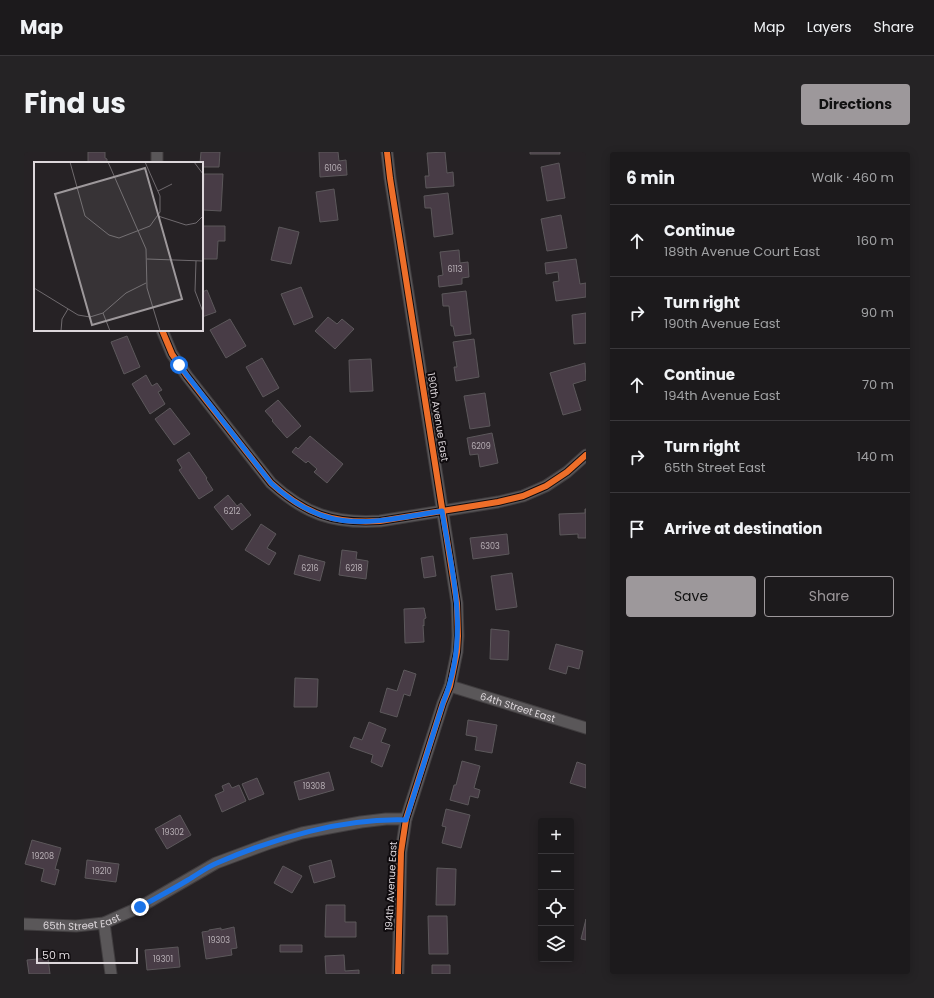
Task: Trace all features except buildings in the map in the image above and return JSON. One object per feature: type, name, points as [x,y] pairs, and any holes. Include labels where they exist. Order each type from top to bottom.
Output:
[{"type":"street","name":"190th Avenue East","points":[[387,152],[442,511],[455,586],[458,620],[457,652],[450,686]]},
{"type":"street","points":[[162,331],[172,354],[179,365],[271,483],[302,507],[320,516],[340,521],[380,521],[498,502],[523,496],[546,486],[562,476],[586,455]]},
{"type":"street","name":"64th Street East","points":[[450,686],[586,728]]},
{"type":"street","name":"194th Avenue East","points":[[398,974],[401,852],[406,820],[443,703],[450,686]]},
{"type":"street","name":"65th Street East","points":[[24,924],[76,926],[104,923],[140,907],[216,863],[302,832],[386,819],[406,820]]},
{"type":"street","points":[[104,923],[111,974]]},
{"type":"cycle path","points":[[387,152],[457,603],[458,636],[457,652],[450,686],[443,703],[406,819],[401,852],[398,974]]},
{"type":"cycle path","points":[[162,331],[172,354],[187,376],[271,483],[296,502],[321,515],[348,521],[380,521],[498,502],[523,496],[546,486],[567,472],[586,455]]},
{"type":"route","points":[[140,907],[216,863],[302,832],[386,819],[406,820],[425,757],[450,686],[457,652],[457,603],[442,511],[380,521],[360,522],[340,521],[320,516],[302,507],[271,483],[179,365]]}]
